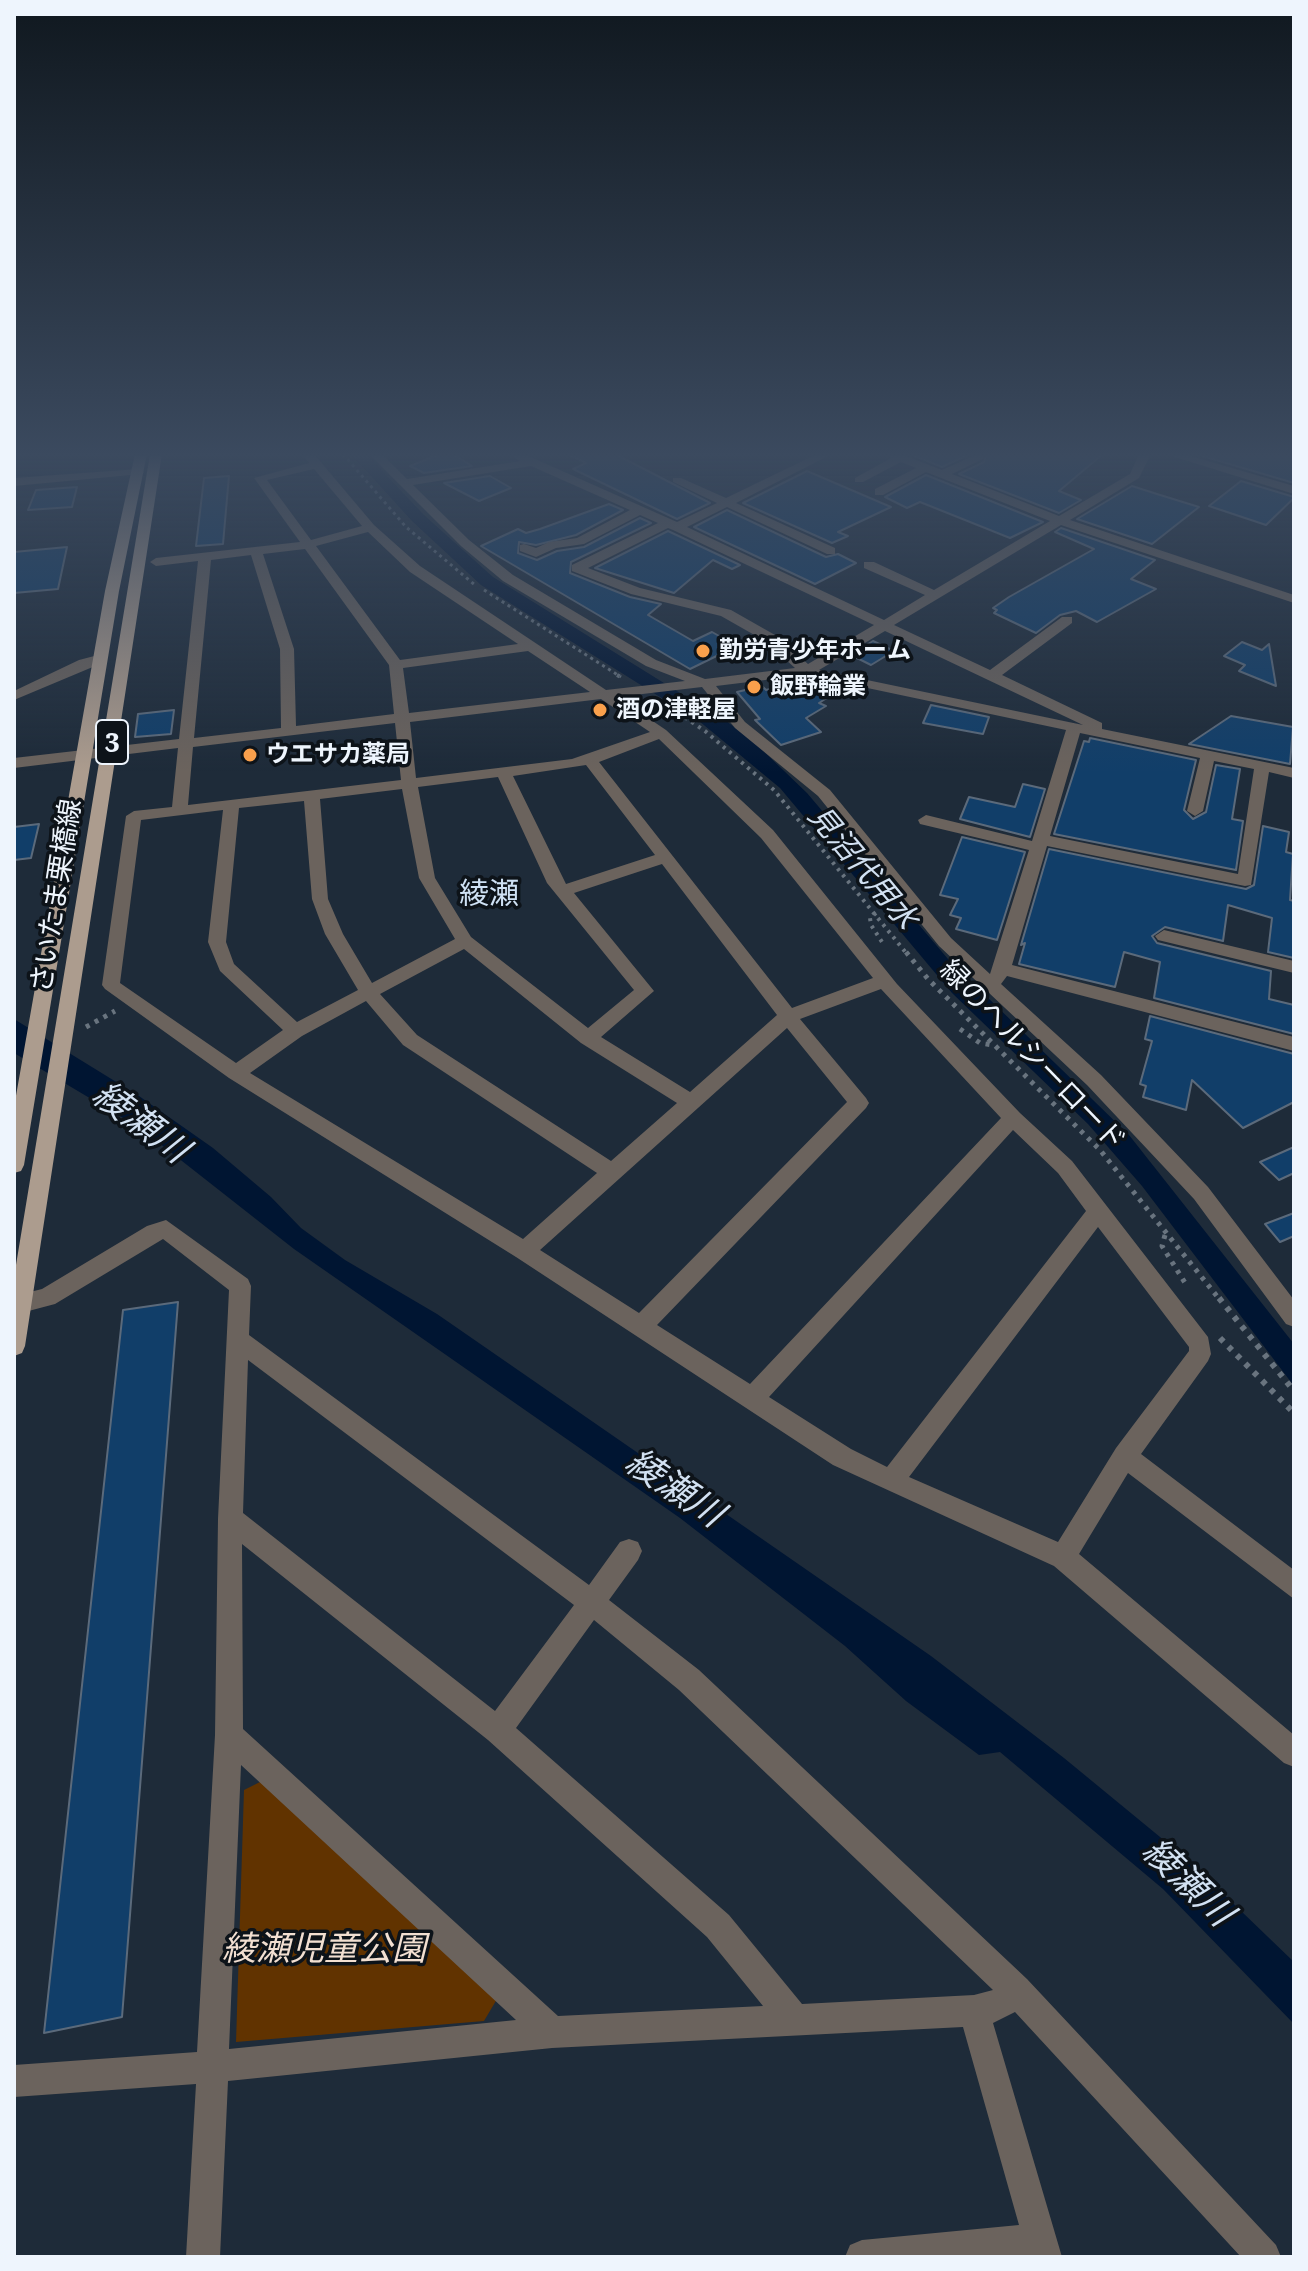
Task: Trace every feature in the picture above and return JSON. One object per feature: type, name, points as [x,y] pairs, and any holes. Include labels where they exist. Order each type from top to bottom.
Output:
[{"type":"main road","name":"さいたま栗橋線","points":[[14,1165],[23,1096],[119,560]]},
{"type":"main road","name":"さいたま栗橋線","points":[[14,1346],[52,1101],[72,1028],[140,560]]},
{"type":"street","points":[[156,562],[181,560]]},
{"type":"street","points":[[179,811],[205,560]]},
{"type":"street","points":[[259,560],[287,649],[289,732]]},
{"type":"street","points":[[318,560],[396,665],[409,783],[427,878],[465,941],[588,1038],[689,1101]]},
{"type":"street","points":[[405,560],[661,733],[767,834],[884,981],[1013,1118],[1065,1167],[1200,1344],[1200,1354],[1125,1456],[1063,1557]]},
{"type":"street","points":[[486,560],[508,578],[651,663],[707,684],[740,725],[824,793],[945,942],[1094,1080],[1201,1193],[1294,1317]]},
{"type":"street","points":[[595,560],[577,568],[636,591],[726,613],[770,638],[807,671]]},
{"type":"street","points":[[748,560],[1124,739]]},
{"type":"street","points":[[807,671],[997,560]]},
{"type":"street","points":[[1183,560],[1292,595]]},
{"type":"street","points":[[869,565],[937,596]]},
{"type":"street","points":[[993,675],[1067,620]]},
{"type":"street","points":[[396,665],[531,646]]},
{"type":"street","points":[[14,696],[102,658]]},
{"type":"street","points":[[14,763],[609,695],[653,695],[683,687],[807,671],[1294,773]]},
{"type":"street","points":[[992,986],[1002,969],[1074,729]]},
{"type":"street","points":[[661,733],[590,760],[134,816],[111,985],[236,1073],[524,1251],[842,1457],[1063,1557],[1294,1753]]},
{"type":"street","points":[[1195,811],[1208,755]]},
{"type":"street","points":[[590,760],[859,1103],[641,1326]]},
{"type":"street","points":[[926,820],[1245,881],[1262,766]]},
{"type":"street","points":[[503,771],[546,865],[562,891],[645,991],[588,1038]]},
{"type":"street","points":[[312,796],[320,899],[334,934],[368,992],[410,1040],[611,1172]]},
{"type":"street","points":[[231,806],[217,942],[226,967],[295,1031]]},
{"type":"street","points":[[562,891],[667,857]]},
{"type":"street","points":[[1164,936],[1294,967]]},
{"type":"street","points":[[236,1073],[295,1031],[465,941]]},
{"type":"street","points":[[1002,969],[1294,1044]]},
{"type":"street","points":[[524,1251],[788,1016],[884,981]]},
{"type":"street","points":[[753,1397],[1013,1118]]},
{"type":"street","points":[[891,1481],[1099,1210]]},
{"type":"street","points":[[21,1303],[47,1297],[155,1232],[166,1229],[240,1286],[230,1519],[229,1735],[203,2257]]},
{"type":"street","points":[[236,1338],[591,1602],[689,1680],[1016,1990],[1264,2257]]},
{"type":"street","points":[[1125,1456],[1294,1586]]},
{"type":"street","points":[[230,1519],[498,1730],[718,1926],[794,2019]]},
{"type":"street","points":[[498,1730],[629,1551]]},
{"type":"street","points":[[229,1735],[552,2032]]},
{"type":"street","points":[[14,2081],[212,2067],[552,2032],[974,2011],[997,2007],[1016,1990]]},
{"type":"street","points":[[862,2257],[1043,2248],[974,2011]]},
{"type":"path","name":"緑のヘルシーロード","points":[[653,695],[705,731],[774,790],[928,979],[1100,1150],[1294,1391]]},
{"type":"path","points":[[876,913],[870,918],[871,925],[886,948]]},
{"type":"path","points":[[72,1028],[90,1027],[122,1007]]},
{"type":"path","points":[[956,1025],[980,1043],[995,1045]]},
{"type":"path","points":[[1166,1234],[1162,1246],[1195,1298]]},
{"type":"path","points":[[1211,1324],[1220,1338],[1294,1413]]},
{"type":"green space","name":"綾瀬児童公園","points":[[262,1781],[500,1994],[484,2021],[236,2042],[244,1790]]},
{"type":"water","points":[[691,694],[755,743],[807,793],[948,959],[1129,1135],[1294,1344],[1294,1386],[1142,1186],[1088,1124],[952,993],[780,788],[676,702]]},
{"type":"water","name":"綾瀬川","points":[[14,1019],[139,1096],[213,1148],[271,1197],[301,1228],[345,1260],[437,1314],[703,1498],[931,1656],[1064,1758],[1188,1860],[1294,1962],[1294,2024],[1163,1889],[1000,1752],[979,1755],[906,1701],[845,1646],[680,1518],[294,1249],[140,1128],[14,1053]]},
{"type":"building","points":[[14,560],[64,560],[58,589],[14,593]]},
{"type":"building","points":[[505,560],[575,560],[571,562],[570,573],[630,597],[661,604],[648,615],[693,641],[712,632],[737,646],[690,669]]},
{"type":"building","points":[[611,560],[729,560],[740,565],[732,569],[713,560],[674,593],[595,568]]},
{"type":"building","points":[[764,560],[850,560],[856,563],[815,584]]},
{"type":"building","points":[[1075,560],[1155,560],[1131,579],[1156,589],[1097,622],[1076,611],[1060,615],[1036,633],[994,613],[997,610],[993,608]]},
{"type":"building","points":[[873,641],[894,651],[871,665],[851,655]]},
{"type":"building","points":[[1242,642],[1262,650],[1269,644],[1276,686],[1239,671],[1245,665],[1224,656]]},
{"type":"building","points":[[810,679],[839,685],[834,688],[839,690],[819,703],[826,706],[806,718],[821,732],[781,745],[755,720],[760,719],[737,692],[762,686],[766,690]]},
{"type":"building","points":[[931,705],[989,717],[983,734],[923,723]]},
{"type":"building","points":[[174,710],[171,734],[135,737],[138,714]]},
{"type":"building","points":[[1231,716],[1293,727],[1290,764],[1189,744]]},
{"type":"building","points":[[1090,738],[1196,760],[1184,810],[1193,819],[1206,812],[1216,765],[1240,769],[1232,819],[1243,821],[1236,870],[1054,834],[1084,741],[1089,742]]},
{"type":"building","points":[[1023,784],[1045,789],[1030,837],[960,819],[969,797],[1015,807]]},
{"type":"building","points":[[39,824],[31,858],[14,860],[14,827]]},
{"type":"building","points":[[1263,826],[1289,832],[1286,852],[1293,854],[1290,900],[1294,901],[1294,958],[1268,952],[1272,918],[1228,905],[1223,941],[1165,927],[1152,936],[1157,943],[1271,971],[1269,999],[1294,1005],[1294,1034],[1154,998],[1160,962],[1124,952],[1115,987],[1019,964],[1025,943],[1021,945],[1049,849],[1246,889],[1254,885]]},
{"type":"building","points":[[962,837],[1025,852],[997,940],[956,929],[961,918],[950,915],[958,899],[940,895]]},
{"type":"building","points":[[1150,1016],[1294,1054],[1294,1102],[1243,1128],[1192,1080],[1186,1110],[1143,1097],[1146,1086],[1140,1084],[1152,1041],[1145,1039]]},
{"type":"building","points":[[1294,1147],[1294,1173],[1279,1180],[1260,1162]]},
{"type":"building","points":[[1294,1213],[1294,1236],[1280,1242],[1265,1224]]},
{"type":"building","points":[[178,1302],[122,2017],[44,2033],[123,1310]]},
{"type":"waterway","name":"見沼代用水","points":[[464,560],[487,581],[707,718]]},
{"type":"place","name":"勤労青少年ホーム","points":[[703,651]]},
{"type":"place","name":"飯野輪業","points":[[754,687]]},
{"type":"place","name":"酒の津軽屋","points":[[600,710]]},
{"type":"place","name":"ウエサカ薬局","points":[[250,755]]},
{"type":"district","name":"綾瀬","points":[[489,895]]}]
